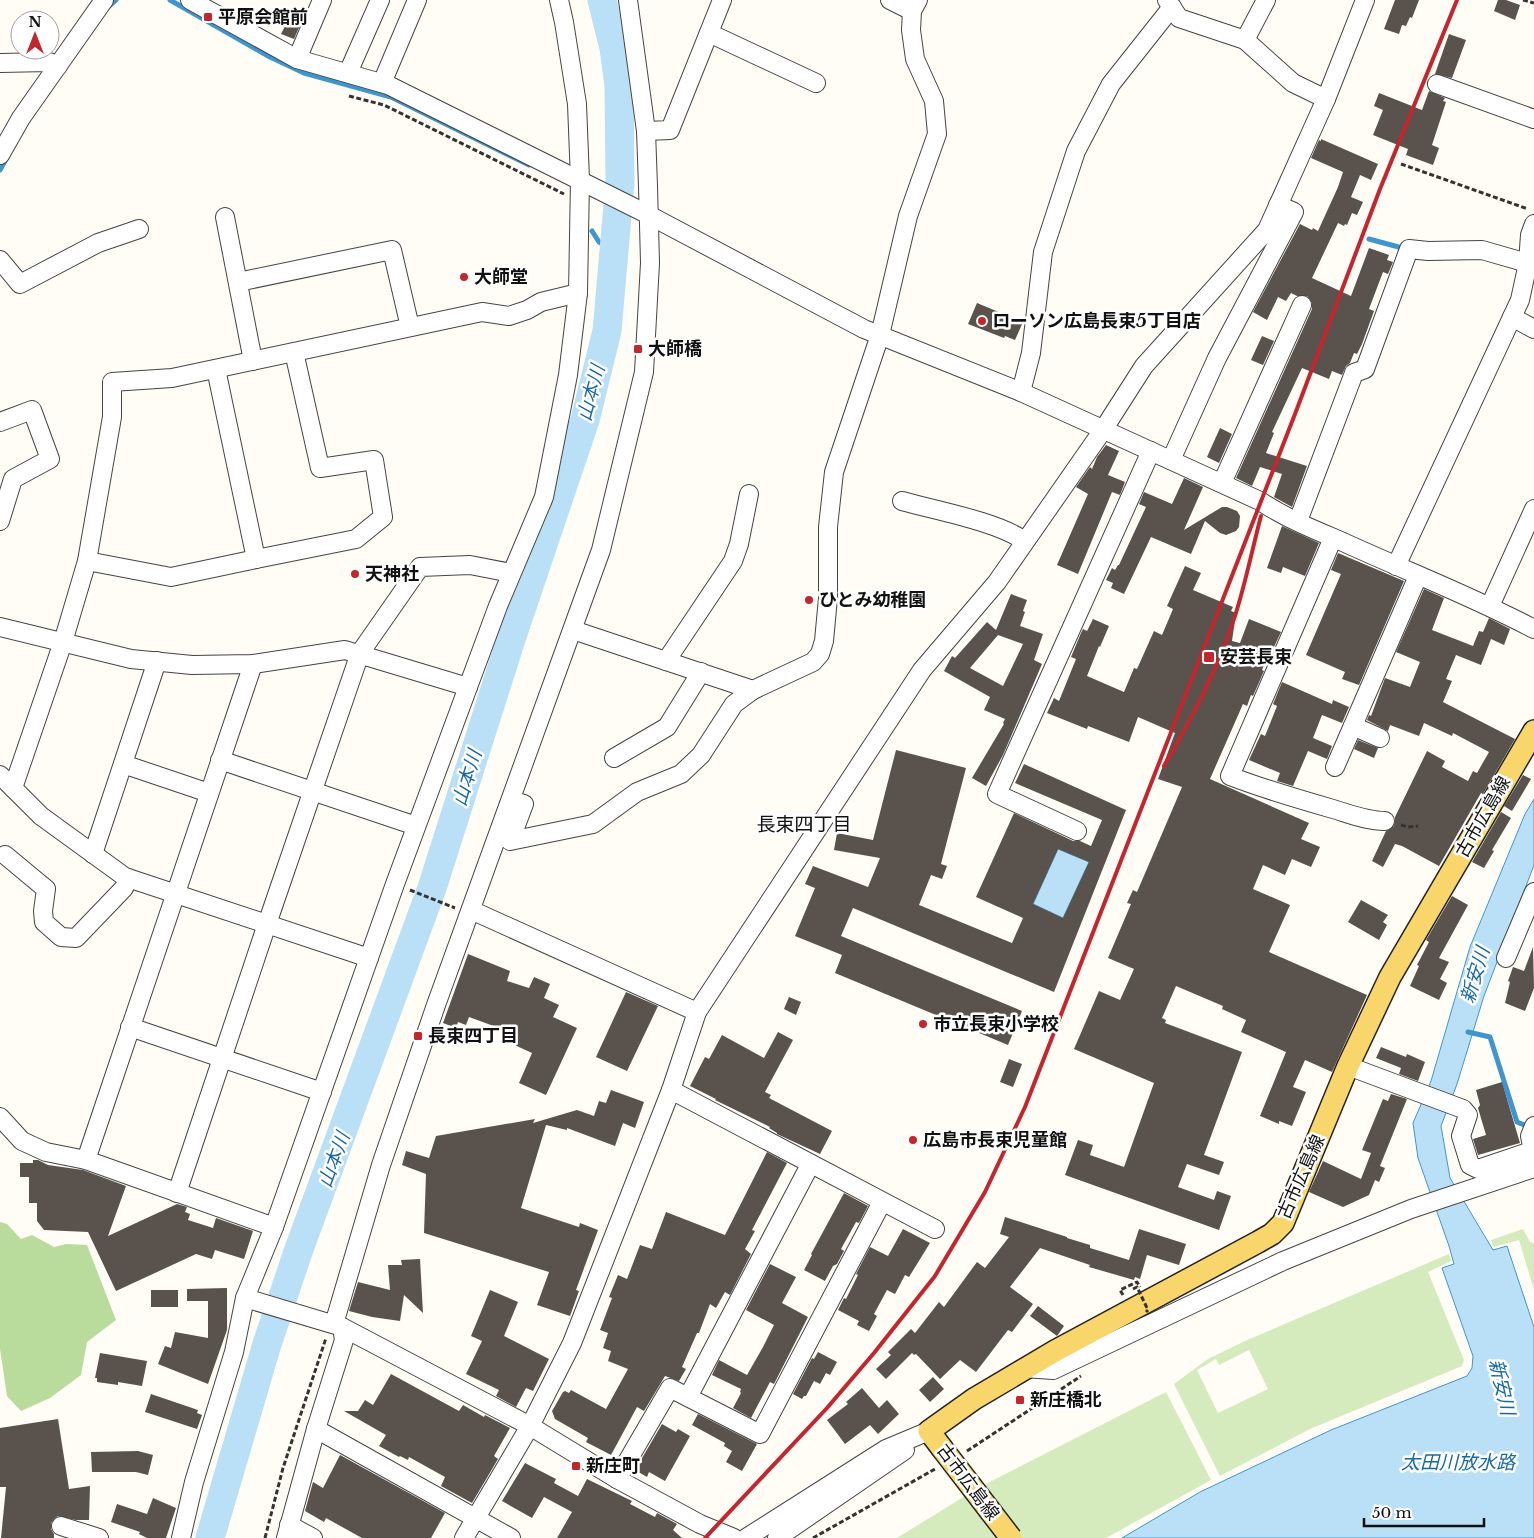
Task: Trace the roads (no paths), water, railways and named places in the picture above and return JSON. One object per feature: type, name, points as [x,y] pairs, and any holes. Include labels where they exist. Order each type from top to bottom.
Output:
[{"type":"main road","name":"古市広島線","points":[[1011,1538],[937,1448],[974,1399],[1024,1368],[1272,1234],[1283,1223],[1348,1066],[1396,964],[1534,731]]},
{"type":"street","points":[[0,155],[21,118],[104,0]]},
{"type":"street","points":[[190,0],[297,59],[382,82],[646,214],[864,329],[1021,392],[1222,483],[1333,538],[1490,606],[1534,628]]},
{"type":"street","points":[[297,59],[322,0]]},
{"type":"street","points":[[348,74],[380,0]]},
{"type":"street","points":[[382,82],[417,0]]},
{"type":"street","points":[[181,1538],[194,1482],[274,1227],[416,826],[511,573],[544,496],[568,376],[578,293],[579,202],[585,183],[577,104],[559,0]]},
{"type":"street","points":[[332,1327],[381,1165],[467,911],[511,800],[601,550],[644,372],[650,263],[646,214],[646,131],[628,0]]},
{"type":"street","points":[[646,131],[670,130],[722,0]]},
{"type":"street","points":[[511,800],[524,804],[510,840],[593,824],[637,792],[681,774],[700,755],[734,704],[753,690],[812,662],[820,654],[824,641],[828,598],[828,527],[834,472],[880,335],[908,216],[937,134],[934,101],[916,59],[911,30],[915,5],[890,0]]},
{"type":"street","points":[[1246,40],[1266,0]]},
{"type":"street","points":[[464,1538],[530,1426],[572,1343],[671,1090],[697,1012],[922,670],[997,582],[1103,430],[1144,366],[1267,230],[1326,99],[1365,0]]},
{"type":"street","points":[[1021,392],[1031,353],[1043,252],[1076,152],[1111,84],[1169,4],[1179,18],[1246,40],[1293,83],[1326,99]]},
{"type":"street","points":[[709,33],[816,83]]},
{"type":"street","points":[[0,63],[49,62],[58,66]]},
{"type":"street","points":[[1437,84],[1534,119]]},
{"type":"street","points":[[1171,460],[1218,358],[1294,212],[1278,206]]},
{"type":"street","points":[[224,217],[253,361]]},
{"type":"street","points":[[1396,566],[1520,300],[1531,264],[1530,235],[1534,224]]},
{"type":"street","points":[[0,260],[20,284],[98,243],[139,229]]},
{"type":"street","points":[[1298,521],[1354,373],[1364,369],[1409,249],[1428,252],[1482,250],[1531,264]]},
{"type":"street","points":[[238,282],[392,250],[410,327]]},
{"type":"street","points":[[369,958],[128,878],[41,816],[3,778],[63,642],[87,561],[111,426],[112,382],[172,378],[482,312],[509,316],[527,310],[541,302],[578,293]]},
{"type":"street","points":[[1222,483],[1302,305]]},
{"type":"street","points":[[1512,317],[1534,329]]},
{"type":"street","points":[[87,561],[171,577],[256,558],[356,539],[383,517],[374,460],[320,468],[294,352]]},
{"type":"street","points":[[216,369],[256,558]]},
{"type":"street","points":[[0,422],[32,410],[50,459],[13,479],[0,521]]},
{"type":"street","points":[[1077,831],[997,794],[1151,451]]},
{"type":"street","points":[[666,661],[733,561],[739,544],[749,494]]},
{"type":"street","points":[[902,501],[960,516],[1013,533],[1026,541]]},
{"type":"street","points":[[1490,606],[1534,509]]},
{"type":"street","points":[[1333,538],[1230,776],[1325,807],[1374,821],[1386,821]]},
{"type":"street","points":[[177,1193],[360,653],[420,567],[470,565],[511,573]]},
{"type":"street","points":[[1335,767],[1418,576]]},
{"type":"street","points":[[0,627],[131,658],[192,666],[253,664],[345,650],[468,687]]},
{"type":"street","points":[[573,630],[753,690]]},
{"type":"street","points":[[93,854],[157,662]]},
{"type":"street","points":[[86,1160],[253,664]]},
{"type":"street","points":[[614,758],[667,728],[701,672]]},
{"type":"street","points":[[1353,726],[1380,738]]},
{"type":"street","points":[[220,760],[416,826]]},
{"type":"street","points":[[123,764],[209,794]]},
{"type":"street","points":[[5,855],[46,889],[43,910],[44,922],[61,937],[76,938],[124,888],[128,878]]},
{"type":"street","points":[[1506,958],[1534,892]]},
{"type":"street","points":[[467,911],[697,1012]]},
{"type":"street","points":[[130,1027],[322,1092]]},
{"type":"street","points":[[1348,1066],[1463,1109],[1468,1115],[1461,1136],[1470,1165],[1478,1169],[1534,1156]]},
{"type":"street","points":[[671,1090],[810,1165],[935,1229]]},
{"type":"street","points":[[0,1117],[22,1141],[46,1152],[86,1160],[274,1227]]},
{"type":"street","points":[[1534,1126],[1530,1136],[1534,1156]]},
{"type":"street","points":[[1024,1368],[1053,1370],[1282,1261],[1411,1209],[1534,1156]]},
{"type":"street","points":[[688,1397],[810,1165]]},
{"type":"street","points":[[617,1478],[670,1388],[760,1434],[882,1202]]},
{"type":"street","points":[[250,1299],[332,1327],[530,1426],[617,1478],[695,1531],[734,1538]]},
{"type":"street","points":[[313,1538],[287,1531],[344,1340],[332,1327]]},
{"type":"street","points":[[316,1429],[511,1538]]},
{"type":"street","points":[[746,1538],[886,1449],[937,1448]]},
{"type":"street","points":[[777,1538],[896,1457],[937,1448]]},
{"type":"street","points":[[61,1526],[99,1538]]},
{"type":"water","name":"太田川放水路","points":[[1534,799],[1534,865],[1484,996],[1457,1084],[1441,1126],[1450,1178],[1493,1250],[1507,1246],[1534,1327],[1534,1538],[1122,1538],[1200,1492],[1331,1430],[1467,1376],[1472,1368],[1473,1356],[1442,1268],[1454,1264],[1418,1158],[1413,1123],[1431,1081],[1470,947],[1525,814]]},
{"type":"water","points":[[1058,849],[1089,862],[1063,918],[1033,904]]},
{"type":"waterway","points":[[106,9],[116,0]]},
{"type":"waterway","points":[[170,0],[270,57],[304,73],[391,97],[529,165]]},
{"type":"waterway","name":"山本川","points":[[210,1538],[267,1344],[299,1249],[432,888],[511,639],[585,420],[607,331],[620,182],[619,85],[614,48],[602,0]]},
{"type":"waterway","points":[[0,170],[7,157]]},
{"type":"waterway","points":[[592,231],[599,242],[614,250]]},
{"type":"waterway","points":[[1369,239],[1406,249]]},
{"type":"waterway","points":[[1468,1032],[1490,1037],[1517,1122],[1529,1127]]},
{"type":"railway","points":[[705,1538],[827,1408],[874,1353],[935,1276],[985,1192],[1025,1107],[1295,414],[1380,189],[1457,0]]},
{"type":"railway","points":[[1164,766],[1184,731],[1220,657],[1242,594],[1261,516]]},
{"type":"place","name":"平原会館前","points":[[208,17]]},
{"type":"place","name":"大師堂","points":[[464,277]]},
{"type":"place","name":"ローソン広島長束5丁目店","points":[[982,321]]},
{"type":"place","name":"大師橋","points":[[638,349]]},
{"type":"place","name":"天神社","points":[[355,574]]},
{"type":"place","name":"ひとみ幼稚園","points":[[809,600]]},
{"type":"place","name":"安芸長束","points":[[1209,657]]},
{"type":"place","name":"市立長束小学校","points":[[923,1024]]},
{"type":"place","name":"長束四丁目","points":[[418,1036]]},
{"type":"place","name":"広島市長束児童館","points":[[913,1140]]},
{"type":"place","name":"新庄橋北","points":[[1020,1400]]},
{"type":"place","name":"新庄町","points":[[576,1466]]},
{"type":"district","name":"長束四丁目","points":[[804,824]]},
{"type":"water label","name":"新安川","points":[[1475,975]]},
{"type":"water label","name":"新安川","points":[[1502,1387]]}]
